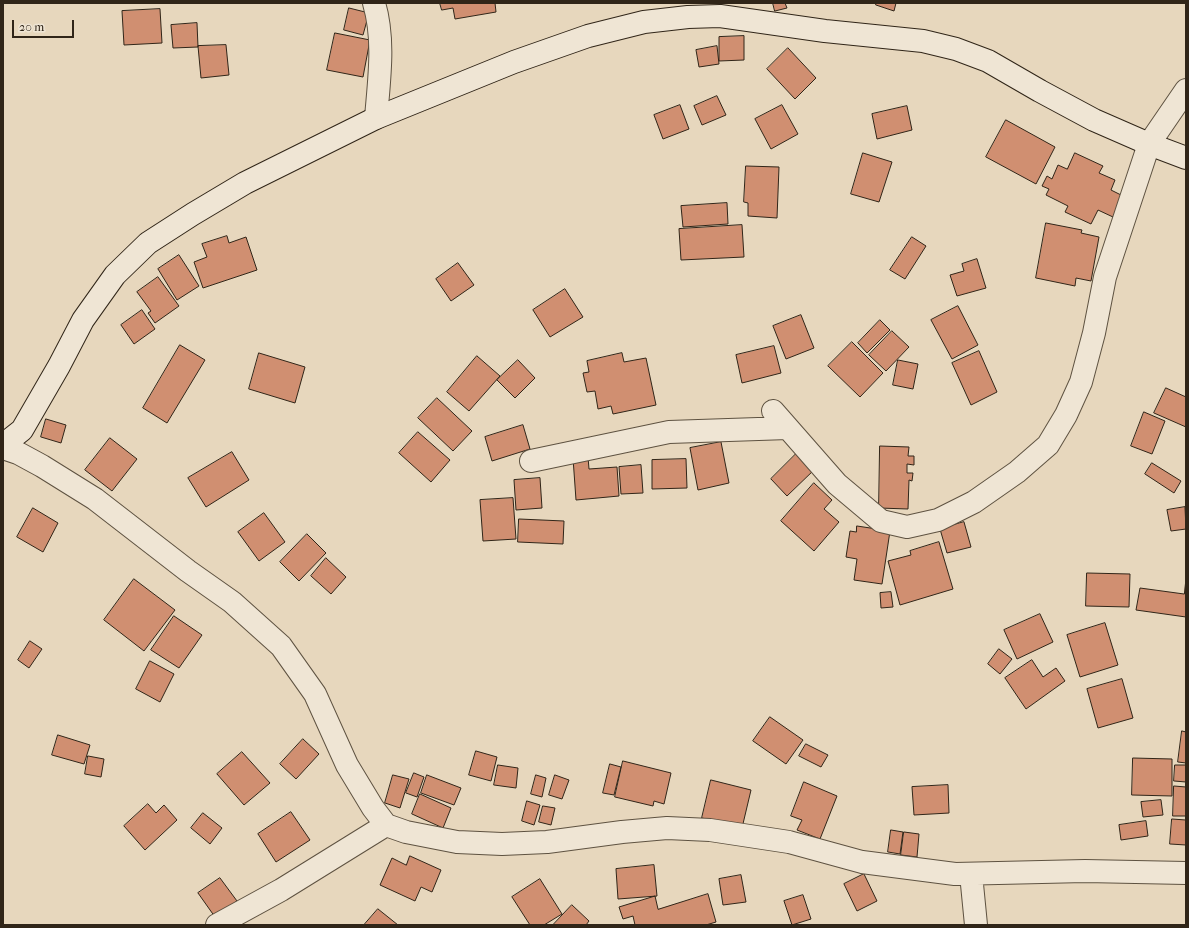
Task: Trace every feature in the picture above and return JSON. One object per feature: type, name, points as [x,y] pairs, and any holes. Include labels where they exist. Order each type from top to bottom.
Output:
[{"type":"street","points":[[374,3],[378,16],[381,54],[376,118]]},
{"type":"street","points":[[1186,158],[1094,120],[988,61],[956,49],[923,41],[825,31],[719,10],[688,17],[644,22],[588,36],[494,70],[376,118],[245,183],[148,243],[115,275],[84,320],[22,430],[3,446],[42,466],[95,499],[188,571],[232,602],[281,646],[315,694],[348,765],[373,808],[386,825],[406,832],[457,842],[502,844],[547,842],[622,832],[667,828],[710,830],[790,842],[862,862],[955,874],[1086,870],[1186,874]]},
{"type":"street","points":[[773,410],[838,484],[881,521],[907,527],[938,520],[974,502],[1017,472],[1048,445],[1066,415],[1081,382],[1094,333],[1105,276],[1149,144],[1186,90]]},
{"type":"street","points":[[531,461],[669,432],[788,428]]},
{"type":"street","points":[[218,925],[281,890],[386,825]]},
{"type":"street","points":[[971,874],[976,925]]},
{"type":"building","points":[[440,3],[495,3],[496,12],[455,19],[453,8],[442,10]]},
{"type":"building","points":[[773,3],[785,3],[787,8],[775,11]]},
{"type":"building","points":[[876,3],[896,3],[894,11],[876,5]]},
{"type":"building","points":[[349,8],[369,13],[363,35],[344,30]]},
{"type":"building","points":[[160,9],[162,43],[124,45],[122,11]]},
{"type":"building","points":[[197,23],[198,47],[173,48],[171,25]]},
{"type":"building","points":[[335,33],[370,40],[363,77],[327,70]]},
{"type":"building","points":[[744,36],[744,60],[719,61],[719,37]]},
{"type":"building","points":[[226,45],[229,75],[201,78],[198,46]]},
{"type":"building","points":[[717,46],[719,64],[699,67],[696,50]]},
{"type":"building","points":[[788,48],[816,78],[795,99],[767,69]]},
{"type":"building","points":[[717,96],[726,115],[702,125],[694,106]]},
{"type":"building","points":[[680,105],[689,129],[663,139],[654,115]]},
{"type":"building","points":[[782,105],[798,134],[771,149],[755,119]]},
{"type":"building","points":[[907,106],[912,130],[877,139],[872,114]]},
{"type":"building","points":[[1006,120],[1055,147],[1036,184],[986,157]]},
{"type":"building","points":[[863,153],[892,162],[879,202],[851,194]]},
{"type":"building","points":[[1075,153],[1103,166],[1099,173],[1115,180],[1111,190],[1123,196],[1113,217],[1098,210],[1091,224],[1065,212],[1068,206],[1046,195],[1049,189],[1042,186],[1047,176],[1052,179],[1058,165],[1067,169]]},
{"type":"building","points":[[746,166],[779,167],[777,218],[748,216],[748,203],[744,202]]},
{"type":"building","points":[[727,203],[728,224],[683,227],[681,206]]},
{"type":"building","points":[[1046,223],[1082,230],[1081,233],[1099,237],[1091,281],[1076,278],[1075,286],[1036,278]]},
{"type":"building","points":[[742,225],[744,257],[681,260],[679,229]]},
{"type":"building","points":[[227,236],[229,243],[246,237],[257,270],[203,288],[194,262],[207,257],[202,244]]},
{"type":"building","points":[[912,237],[926,246],[905,279],[890,270]]},
{"type":"building","points":[[179,255],[199,286],[177,300],[158,269]]},
{"type":"building","points":[[977,259],[986,288],[957,296],[950,275],[964,271],[962,264]]},
{"type":"building","points":[[458,263],[474,285],[451,301],[436,279]]},
{"type":"building","points":[[158,277],[179,306],[155,323],[148,313],[151,311],[137,292]]},
{"type":"building","points":[[565,289],[583,317],[550,337],[533,310]]},
{"type":"building","points":[[958,306],[978,345],[952,359],[931,320]]},
{"type":"building","points":[[142,310],[155,329],[134,344],[121,325]]},
{"type":"building","points":[[801,315],[814,348],[786,359],[773,326]]},
{"type":"building","points":[[880,320],[890,330],[867,353],[858,343]]},
{"type":"building","points":[[892,331],[909,347],[886,371],[869,355]]},
{"type":"building","points":[[852,342],[883,373],[860,397],[828,366]]},
{"type":"building","points":[[180,345],[205,360],[167,423],[143,408]]},
{"type":"building","points":[[774,346],[781,373],[742,383],[736,355]]},
{"type":"building","points":[[979,351],[997,392],[971,405],[952,363]]},
{"type":"building","points":[[259,353],[305,367],[295,403],[249,389]]},
{"type":"building","points":[[622,353],[624,362],[646,358],[656,405],[613,414],[611,406],[598,409],[595,391],[587,392],[583,373],[589,372],[587,361]]},
{"type":"building","points":[[477,356],[500,376],[469,411],[447,392]]},
{"type":"building","points":[[518,360],[535,378],[515,398],[497,380]]},
{"type":"building","points":[[898,360],[918,364],[913,389],[893,385]]},
{"type":"building","points":[[1166,388],[1186,397],[1186,427],[1154,413]]},
{"type":"building","points":[[437,398],[472,431],[453,451],[418,418]]},
{"type":"building","points":[[1144,412],[1165,421],[1152,454],[1131,446]]},
{"type":"building","points":[[46,419],[66,425],[61,443],[41,437]]},
{"type":"building","points":[[523,425],[530,449],[492,461],[485,437]]},
{"type":"building","points":[[418,432],[450,460],[431,482],[399,453]]},
{"type":"building","points":[[110,438],[137,459],[112,491],[85,470]]},
{"type":"building","points":[[721,442],[729,483],[698,490],[690,448]]},
{"type":"building","points":[[880,446],[909,447],[908,456],[914,456],[914,465],[907,464],[907,473],[913,473],[912,481],[909,480],[908,509],[879,508]]},
{"type":"building","points":[[232,452],[249,480],[206,507],[188,478]]},
{"type":"building","points":[[798,452],[815,469],[787,496],[771,479]]},
{"type":"building","points":[[588,457],[589,469],[617,467],[619,496],[576,500],[573,458]]},
{"type":"building","points":[[686,459],[687,488],[652,489],[652,460]]},
{"type":"building","points":[[1152,463],[1181,481],[1174,493],[1145,474]]},
{"type":"building","points":[[641,465],[643,493],[621,494],[619,467]]},
{"type":"building","points":[[540,478],[542,508],[516,510],[514,480]]},
{"type":"building","points":[[814,483],[832,500],[824,509],[839,522],[814,551],[781,521]]},
{"type":"building","points":[[513,498],[516,539],[483,541],[480,500]]},
{"type":"building","points":[[1185,507],[1186,529],[1171,531],[1167,510]]},
{"type":"building","points":[[33,508],[58,523],[43,552],[17,537]]},
{"type":"building","points":[[264,513],[285,542],[259,561],[238,532]]},
{"type":"building","points":[[519,519],[564,521],[563,544],[518,542]]},
{"type":"building","points":[[964,522],[971,547],[947,553],[940,529]]},
{"type":"building","points":[[857,526],[890,531],[882,584],[854,580],[857,559],[846,557],[850,531],[856,532]]},
{"type":"building","points":[[307,534],[326,553],[299,581],[280,562]]},
{"type":"building","points":[[939,542],[953,589],[900,605],[888,561],[911,555],[910,551]]},
{"type":"building","points":[[326,558],[346,577],[331,594],[311,576]]},
{"type":"building","points":[[1087,573],[1130,574],[1129,607],[1086,606]]},
{"type":"building","points":[[134,579],[175,610],[144,651],[104,620]]},
{"type":"building","points":[[1186,579],[1186,617],[1136,610],[1140,588],[1184,594]]},
{"type":"building","points":[[891,592],[893,607],[881,608],[880,593]]},
{"type":"building","points":[[1040,614],[1053,642],[1017,659],[1004,630]]},
{"type":"building","points":[[174,616],[202,635],[179,668],[151,650]]},
{"type":"building","points":[[1105,623],[1118,665],[1080,677],[1067,635]]},
{"type":"building","points":[[30,641],[42,649],[29,668],[18,660]]},
{"type":"building","points":[[999,649],[1012,659],[1000,674],[988,664]]},
{"type":"building","points":[[1032,660],[1043,677],[1056,668],[1065,681],[1026,709],[1005,678]]},
{"type":"building","points":[[150,661],[174,674],[160,702],[136,689]]},
{"type":"building","points":[[1122,679],[1133,718],[1098,728],[1087,689]]},
{"type":"building","points":[[770,717],[803,740],[786,764],[753,741]]},
{"type":"building","points":[[1182,731],[1186,732],[1186,763],[1178,762]]},
{"type":"building","points":[[58,735],[90,745],[84,764],[52,755]]},
{"type":"building","points":[[303,739],[319,754],[296,779],[280,764]]},
{"type":"building","points":[[806,744],[828,755],[821,767],[799,756]]},
{"type":"building","points":[[476,751],[497,757],[491,781],[469,775]]},
{"type":"building","points":[[242,752],[270,783],[244,805],[217,774]]},
{"type":"building","points":[[88,756],[104,759],[101,777],[85,774]]},
{"type":"building","points":[[1133,758],[1172,759],[1172,796],[1132,795]]},
{"type":"building","points":[[623,761],[671,773],[664,804],[654,801],[653,806],[615,797]]},
{"type":"building","points":[[610,764],[621,767],[614,795],[603,793]]},
{"type":"building","points":[[498,765],[518,768],[516,788],[494,785]]},
{"type":"building","points":[[1175,765],[1186,765],[1186,782],[1174,781]]},
{"type":"building","points":[[414,773],[424,777],[417,797],[406,793]]},
{"type":"building","points":[[393,775],[409,779],[400,808],[385,803]]},
{"type":"building","points":[[427,775],[461,788],[454,805],[421,793]]},
{"type":"building","points":[[536,775],[546,778],[542,797],[531,794]]},
{"type":"building","points":[[555,775],[569,780],[562,799],[549,795]]},
{"type":"building","points":[[711,780],[751,790],[742,828],[702,818]]},
{"type":"building","points":[[804,782],[837,796],[820,839],[797,830],[802,820],[791,816]]},
{"type":"building","points":[[948,785],[949,813],[914,815],[912,787]]},
{"type":"building","points":[[1174,786],[1186,787],[1186,816],[1173,816]]},
{"type":"building","points":[[420,794],[451,808],[443,828],[412,814]]},
{"type":"building","points":[[1161,800],[1163,815],[1143,817],[1141,802]]},
{"type":"building","points":[[527,801],[540,805],[534,825],[522,821]]},
{"type":"building","points":[[148,804],[156,813],[164,805],[177,820],[145,850],[124,826]]},
{"type":"building","points":[[543,806],[555,808],[551,825],[539,822]]},
{"type":"building","points":[[291,812],[310,840],[276,862],[258,834]]},
{"type":"building","points":[[203,813],[222,828],[210,844],[191,828]]},
{"type":"building","points":[[1172,819],[1186,820],[1186,845],[1170,844]]},
{"type":"building","points":[[1146,821],[1148,836],[1121,840],[1119,825]]},
{"type":"building","points":[[891,830],[903,832],[900,854],[888,852]]},
{"type":"building","points":[[904,832],[919,834],[917,857],[901,855]]},
{"type":"building","points":[[410,856],[441,870],[432,892],[421,887],[415,901],[380,885],[392,858],[406,865]]},
{"type":"building","points":[[654,865],[657,896],[618,899],[616,869]]},
{"type":"building","points":[[864,874],[877,901],[857,911],[844,884]]},
{"type":"building","points":[[741,875],[746,902],[723,905],[719,879]]},
{"type":"building","points":[[220,878],[237,901],[215,917],[198,893]]},
{"type":"building","points":[[540,879],[562,914],[544,925],[530,925],[512,897]]},
{"type":"building","points":[[708,894],[716,922],[706,925],[635,925],[633,916],[623,919],[619,907],[655,896],[658,909]]},
{"type":"building","points":[[803,895],[811,919],[792,925],[784,901]]},
{"type":"building","points":[[572,905],[589,921],[586,925],[553,925]]},
{"type":"building","points":[[378,909],[398,925],[364,925]]}]
